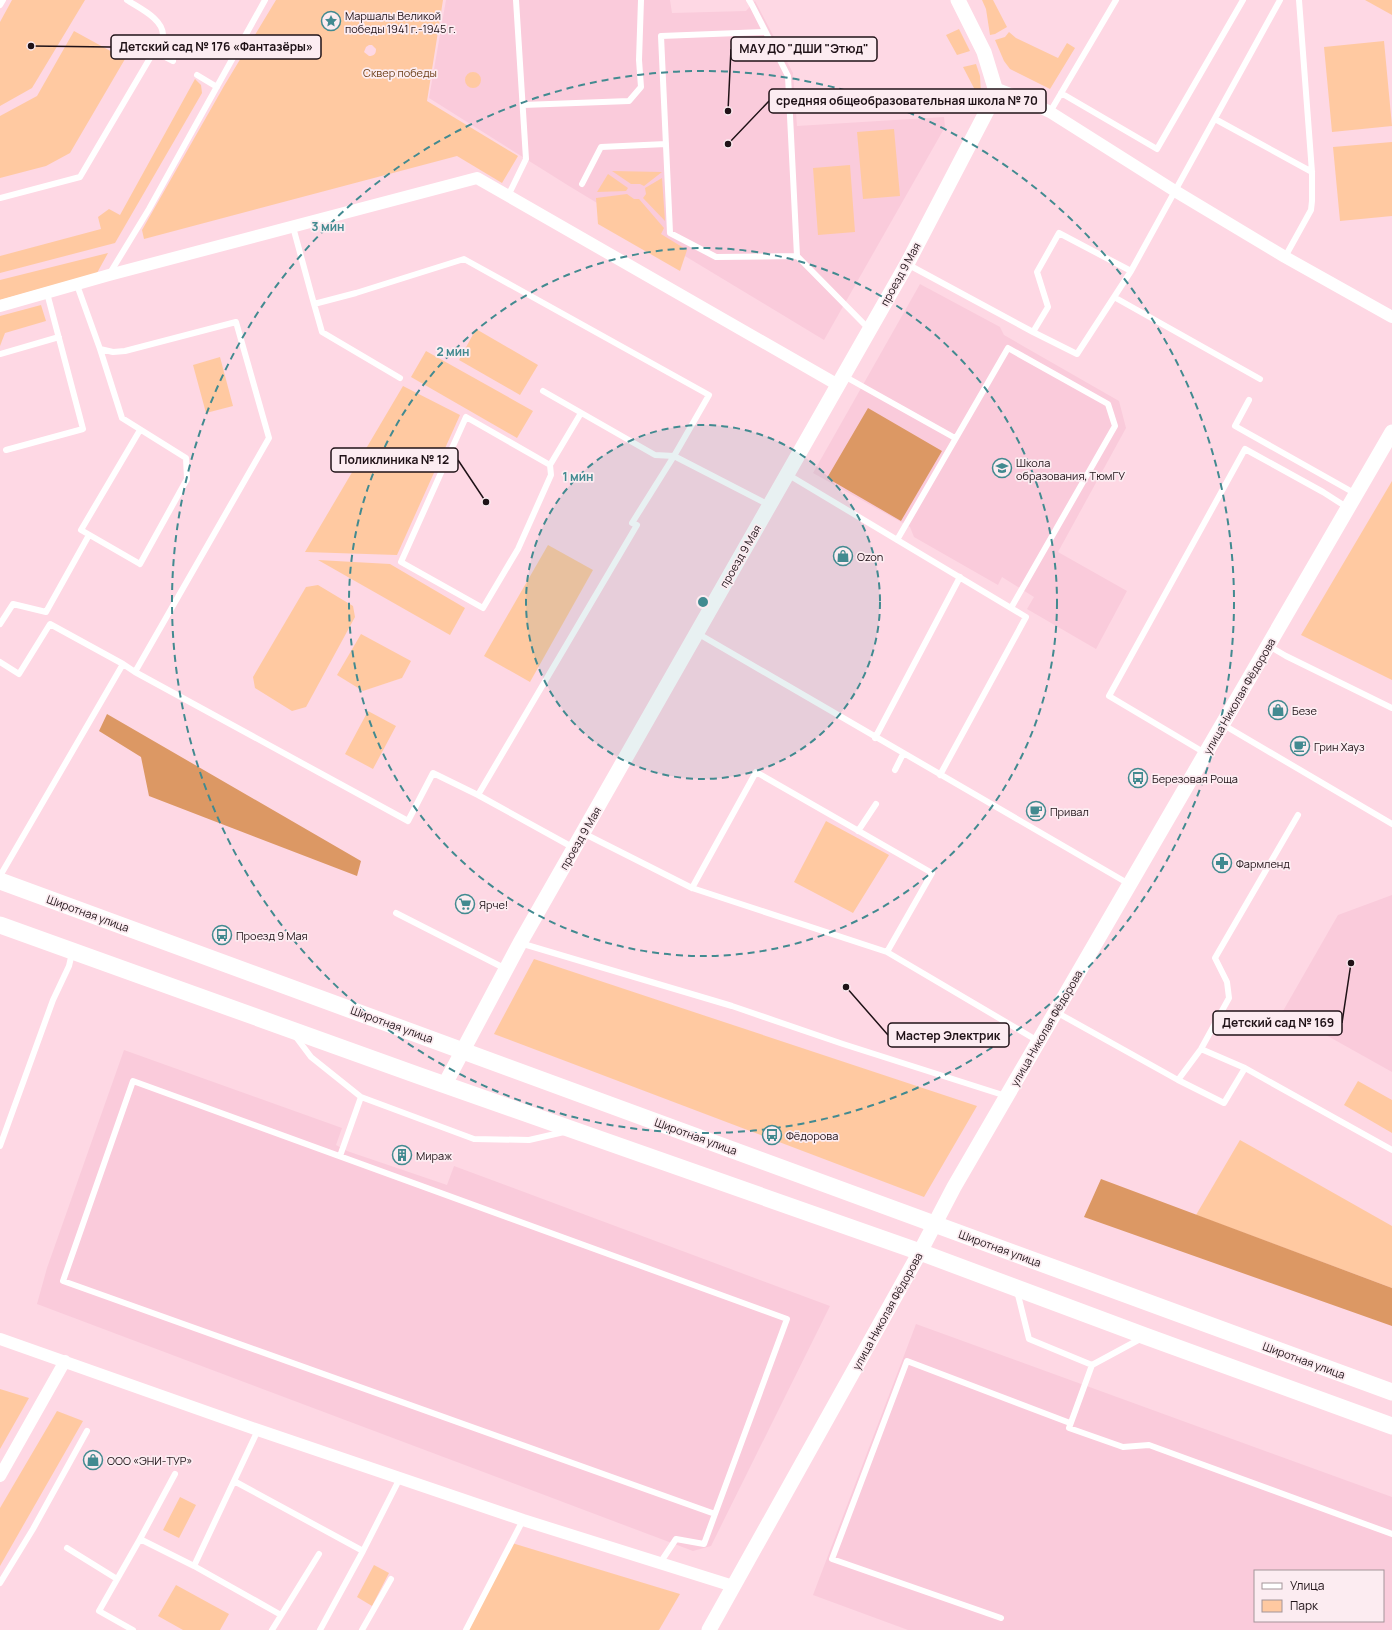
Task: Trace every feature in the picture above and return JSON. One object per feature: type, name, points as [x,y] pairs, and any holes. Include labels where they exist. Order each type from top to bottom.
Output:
[{"type":"main road","name":"Широтная улица","points":[[0,880],[1392,1392]]},
{"type":"main road","points":[[0,924],[573,1130],[920,1252],[1144,1336],[1392,1426]]},
{"type":"street","points":[[958,0],[984,52],[995,88],[1021,98],[1050,112],[1175,191],[1285,257],[1392,317]]},
{"type":"street","name":"проезд 9 Мая","points":[[444,1084],[520,943],[907,264],[991,103],[995,88]]},
{"type":"street","points":[[0,306],[109,275],[476,178],[840,380]]},
{"type":"street","name":"улица Николая Фёдорова","points":[[709,1630],[1006,1096],[1039,1042],[1129,884],[1392,432]]},
{"type":"street","points":[[0,1339],[258,1430],[523,1520],[733,1586]]},
{"type":"street","points":[[0,1476],[64,1362]]},
{"type":"lane","points":[[0,5],[2,0]]},
{"type":"lane","points":[[0,198],[80,178],[163,36],[163,30],[160,25],[150,15],[127,0]]},
{"type":"lane","points":[[109,275],[149,209],[265,0]]},
{"type":"lane","points":[[508,196],[526,159],[516,0]]},
{"type":"lane","points":[[523,105],[628,101],[641,87],[639,60],[642,0]]},
{"type":"lane","points":[[749,0],[788,76],[797,256],[869,329]]},
{"type":"lane","points":[[1050,112],[1116,0]]},
{"type":"lane","points":[[1061,93],[1157,149],[1243,0]]},
{"type":"lane","points":[[907,264],[1033,332],[1078,354],[1097,322],[1131,271],[1280,0]]},
{"type":"lane","points":[[1285,257],[1311,210],[1312,201],[1312,172],[1299,0]]},
{"type":"lane","points":[[765,32],[661,36],[670,233],[716,257],[797,256]]},
{"type":"lane","points":[[154,51],[173,61]]},
{"type":"lane","points":[[197,75],[217,87]]},
{"type":"lane","points":[[1214,119],[1312,172]]},
{"type":"lane","points":[[582,184],[601,147],[666,144]]},
{"type":"lane","points":[[293,227],[322,332],[400,378]]},
{"type":"lane","points":[[1033,332],[1048,307],[1037,272],[1059,233],[1131,271]]},
{"type":"lane","points":[[314,304],[356,293],[464,259],[709,395],[674,456],[632,522],[637,525],[478,795]]},
{"type":"lane","points":[[77,284],[122,418],[186,458],[187,479],[140,564],[82,530],[140,430]]},
{"type":"lane","points":[[6,450],[83,429],[47,293]]},
{"type":"lane","points":[[1114,297],[1260,379]]},
{"type":"lane","points":[[100,349],[113,352],[125,351],[236,322],[269,438],[134,672]]},
{"type":"lane","points":[[0,354],[59,337]]},
{"type":"lane","points":[[897,540],[1008,348],[1108,404],[1115,426],[1011,608]]},
{"type":"lane","points":[[840,380],[955,438]]},
{"type":"lane","points":[[543,391],[655,455],[674,456],[769,505]]},
{"type":"lane","points":[[1250,400],[1235,426],[1356,494]]},
{"type":"lane","points":[[550,465],[466,417],[401,562],[483,608],[518,549],[551,475],[550,465],[581,413]]},
{"type":"lane","points":[[1206,753],[1109,696],[1245,449],[1323,492],[1348,508]]},
{"type":"lane","points":[[787,474],[1026,617],[940,775]]},
{"type":"lane","points":[[0,624],[13,604],[46,612],[89,535]]},
{"type":"lane","points":[[875,738],[960,577]]},
{"type":"lane","points":[[0,662],[19,674],[50,624],[123,664],[134,672],[408,821],[433,773],[478,795],[574,848]]},
{"type":"lane","points":[[697,633],[875,738],[1129,884]]},
{"type":"lane","points":[[1268,645],[1286,656],[1392,708]]},
{"type":"lane","points":[[0,876],[123,664]]},
{"type":"lane","points":[[1222,724],[1392,824]]},
{"type":"lane","points":[[895,770],[903,754]]},
{"type":"lane","points":[[692,888],[756,772],[932,872],[887,952]]},
{"type":"lane","points":[[858,831],[876,804]]},
{"type":"lane","points":[[1178,1080],[1201,1049],[1229,998],[1227,982],[1215,958],[1298,815]]},
{"type":"lane","points":[[583,833],[692,888],[887,952],[1039,1042]]},
{"type":"lane","points":[[396,913],[506,969]]},
{"type":"lane","points":[[520,943],[732,1006],[842,1044],[1006,1096]]},
{"type":"lane","points":[[0,1146],[52,1000],[69,966],[73,951]]},
{"type":"lane","points":[[1055,1012],[1178,1080],[1224,1103],[1245,1068]]},
{"type":"lane","points":[[290,1029],[311,1057],[361,1097],[474,1139],[529,1140],[573,1130]]},
{"type":"lane","points":[[1201,1049],[1245,1068],[1392,1150]]},
{"type":"lane","points":[[660,1563],[676,1539],[704,1544],[787,1319],[133,1081],[63,1281],[715,1514]]},
{"type":"lane","points":[[340,1156],[361,1097]]},
{"type":"lane","points":[[1016,1288],[1029,1339],[1092,1366]]},
{"type":"lane","points":[[1144,1336],[1092,1366],[1069,1428],[1123,1447],[1149,1445],[1392,1534]]},
{"type":"lane","points":[[1001,1618],[832,1559],[907,1361],[1070,1423]]},
{"type":"lane","points":[[0,1583],[33,1529],[87,1430]]},
{"type":"lane","points":[[194,1566],[258,1430]]},
{"type":"lane","points":[[129,1629],[99,1611],[175,1474]]},
{"type":"lane","points":[[323,1629],[400,1478]]},
{"type":"lane","points":[[234,1481],[363,1551]]},
{"type":"lane","points":[[466,1630],[523,1520]]},
{"type":"lane","points":[[140,1539],[194,1566],[281,1615]]},
{"type":"lane","points":[[67,1548],[117,1579]]},
{"type":"lane","points":[[272,1630],[319,1554]]},
{"type":"lane","points":[[362,1630],[390,1579]]},
{"type":"shaded area","points":[[446,0],[670,0],[672,13],[746,11],[755,1],[793,73],[797,126],[944,117],[945,127],[824,340],[569,186],[429,98]]},
{"type":"shaded area","points":[[920,284],[1000,327],[1004,335],[1119,401],[1126,428],[1058,552],[1127,591],[1096,649],[1027,609],[1034,597],[1002,577],[998,585],[914,537],[910,527],[813,473]]},
{"type":"shaded area","points":[[868,408],[942,451],[901,521],[827,478]]},
{"type":"shaded area","points":[[107,714],[361,861],[357,876],[149,796],[141,757],[99,731]]},
{"type":"shaded area","points":[[1392,895],[1392,1072],[1283,1011],[1338,915]]},
{"type":"shaded area","points":[[124,1050],[342,1128],[336,1145],[347,1151],[447,1185],[454,1166],[830,1306],[711,1546],[693,1551],[37,1304],[47,1268]]},
{"type":"shaded area","points":[[1101,1179],[1392,1288],[1392,1326],[1084,1217]]},
{"type":"shaded area","points":[[916,1324],[1392,1497],[1392,1630],[908,1630],[813,1595]]},
{"type":"green space","points":[[12,0],[85,0],[32,88],[0,106],[0,22]]},
{"type":"green space","name":"Сквер победы","points":[[276,0],[443,0],[427,101],[518,156],[502,183],[457,156],[144,239],[142,230],[224,86]],"holes":[[[372,45],[376,49],[375,54],[369,56],[364,52],[366,47]]]},
{"type":"green space","points":[[982,0],[993,0],[1007,27],[995,34],[990,35],[986,9]]},
{"type":"green space","points":[[1365,0],[1392,0],[1392,15]]},
{"type":"green space","points":[[959,29],[970,51],[957,55],[946,35]]},
{"type":"green space","points":[[74,31],[125,59],[70,153],[46,166],[0,178],[0,116],[37,96]]},
{"type":"green space","points":[[1009,32],[1016,38],[1058,58],[1067,43],[1075,48],[1050,89],[1010,69],[1004,61],[995,40],[1005,37]]},
{"type":"green space","points":[[1384,41],[1392,126],[1332,132],[1324,47]]},
{"type":"green space","points":[[976,64],[980,76],[981,94],[976,92],[963,67]]},
{"type":"green space","points":[[470,72],[476,72],[481,77],[479,86],[476,88],[470,88],[465,83],[465,77]]},
{"type":"green space","points":[[195,79],[201,85],[202,93],[115,243],[0,273],[0,256],[101,229],[98,217],[109,209],[120,215]]},
{"type":"green space","points":[[894,129],[900,196],[863,199],[857,132]]},
{"type":"green space","points":[[1392,142],[1392,216],[1340,221],[1333,147]]},
{"type":"green space","points":[[850,165],[855,232],[818,235],[813,168]]},
{"type":"green space","points":[[612,171],[662,172],[644,186],[640,184],[631,184]]},
{"type":"green space","points":[[608,174],[628,188],[626,191],[597,192]]},
{"type":"green space","points":[[662,178],[665,221],[643,198],[646,194],[645,188]]},
{"type":"green space","points":[[627,194],[634,199],[639,199],[664,228],[661,234],[687,250],[680,271],[598,224],[596,198]]},
{"type":"green space","points":[[108,253],[97,273],[0,300],[0,280]]},
{"type":"green space","points":[[41,305],[46,321],[5,333],[0,346],[0,316]]},
{"type":"green space","points":[[476,329],[538,365],[520,395],[459,360]]},
{"type":"green space","points":[[426,351],[533,411],[517,438],[411,377]]},
{"type":"green space","points":[[220,357],[233,406],[206,413],[193,365]]},
{"type":"green space","points":[[403,386],[460,415],[397,555],[305,552]]},
{"type":"green space","points":[[1392,481],[1392,680],[1301,635]]},
{"type":"green space","points":[[548,545],[593,570],[530,682],[484,656]]},
{"type":"green space","points":[[318,560],[390,564],[465,608],[450,635]]},
{"type":"green space","points":[[318,585],[353,606],[355,617],[306,707],[292,711],[255,688],[253,677],[306,587]]},
{"type":"green space","points":[[361,634],[411,661],[402,678],[363,691],[337,675]]},
{"type":"green space","points":[[368,711],[396,726],[373,769],[345,754]]},
{"type":"green space","points":[[826,821],[889,855],[853,913],[794,882]]},
{"type":"green space","points":[[534,959],[977,1106],[924,1197],[494,1034]]},
{"type":"green space","points":[[1358,1081],[1392,1100],[1392,1133],[1344,1105]]},
{"type":"green space","points":[[1240,1140],[1392,1226],[1392,1288],[1196,1215]]},
{"type":"green space","points":[[0,1389],[29,1398],[0,1449]]},
{"type":"green space","points":[[57,1411],[83,1421],[0,1566],[0,1508]]},
{"type":"green space","points":[[180,1497],[196,1505],[179,1538],[163,1530]]},
{"type":"green space","points":[[512,1543],[680,1594],[659,1630],[469,1630]]},
{"type":"green space","points":[[374,1565],[389,1573],[372,1606],[357,1597]]},
{"type":"green space","points":[[176,1585],[229,1614],[220,1630],[183,1630],[158,1616]]},
{"type":"place","name":"Маршалы Великой победы 1941 г.-1945 г.","points":[[331,21]]},
{"type":"place","name":"Детский сад № 176 «Фантазёры»","points":[[31,46]]},
{"type":"place","name":"МАУ ДО \"ДШИ \"Этюд\"","points":[[728,111]]},
{"type":"place","name":"средняя общеобразовательная школа № 70","points":[[728,144]]},
{"type":"place","name":"Школа образования, ТюмГУ","points":[[1002,468]]},
{"type":"place","name":"Поликлиника № 12","points":[[486,502]]},
{"type":"place","name":"Ozon","points":[[843,556]]},
{"type":"place","name":"Безе","points":[[1278,710]]},
{"type":"place","name":"Грин Хауз","points":[[1300,746]]},
{"type":"place","name":"Березовая Роща","points":[[1138,778]]},
{"type":"place","name":"Привал","points":[[1036,811]]},
{"type":"place","name":"Фармленд","points":[[1222,863]]},
{"type":"place","name":"Ярче!","points":[[465,904]]},
{"type":"place","name":"Проезд 9 Мая","points":[[222,935]]},
{"type":"place","name":"Детский сад № 169","points":[[1351,963]]},
{"type":"place","name":"Мастер Электрик","points":[[846,987]]},
{"type":"place","name":"Фёдорова","points":[[772,1135]]},
{"type":"place","name":"Мираж","points":[[402,1155]]},
{"type":"place","name":"ООО «ЭНИ-ТУР»","points":[[93,1460]]}]
